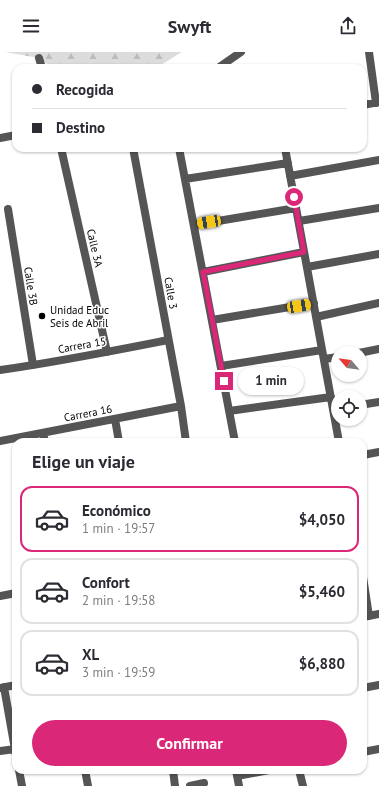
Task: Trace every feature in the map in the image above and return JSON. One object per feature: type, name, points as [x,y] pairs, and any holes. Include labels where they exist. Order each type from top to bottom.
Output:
[{"type":"street","points":[[224,64],[241,52]]},
{"type":"street","points":[[367,104],[378,103],[369,52]]},
{"type":"street","points":[[39,58],[41,64]]},
{"type":"street","points":[[0,138],[12,136]]},
{"type":"street","name":"Calle 3A","points":[[62,152],[107,352]]},
{"type":"street","name":"Calle 3","points":[[134,152],[181,406],[185,438]]},
{"type":"street","points":[[180,152],[234,438]]},
{"type":"street","points":[[229,411],[331,397],[286,152]]},
{"type":"street","points":[[290,176],[379,160]]},
{"type":"street","points":[[185,179],[288,163]]},
{"type":"street","points":[[194,225],[296,208]]},
{"type":"street","points":[[299,221],[379,208]]},
{"type":"street","name":"Calle 3B","points":[[8,209],[33,365]]},
{"type":"street","points":[[203,272],[304,252]]},
{"type":"street","points":[[307,267],[379,254]]},
{"type":"street","points":[[212,320],[314,303]]},
{"type":"street","points":[[316,316],[379,304]]},
{"type":"street","name":"Carrera 15","points":[[0,370],[168,340]]},
{"type":"street","points":[[367,351],[379,349]]},
{"type":"street","points":[[221,366],[322,350]]},
{"type":"street","points":[[324,359],[331,358]]},
{"type":"street","points":[[367,404],[379,402]]},
{"type":"street","name":"Carrera 16","points":[[16,438],[181,406]]},
{"type":"street","points":[[114,419],[118,438]]},
{"type":"street","points":[[338,426],[340,438]]},
{"type":"street","points":[[43,433],[44,438]]},
{"type":"street","name":"Carrera 16","points":[[0,441],[12,439]]},
{"type":"street","points":[[367,454],[379,452]]},
{"type":"street","points":[[0,596],[12,594]]},
{"type":"street","points":[[367,616],[379,614]]},
{"type":"street","points":[[12,685],[2,687],[12,737]]},
{"type":"street","points":[[367,687],[379,685]]},
{"type":"street","points":[[367,751],[379,749]]},
{"type":"street","points":[[0,751],[12,752]]},
{"type":"street","points":[[20,774],[22,786]]},
{"type":"street","points":[[86,774],[88,786]]},
{"type":"street","points":[[174,774],[175,786]]},
{"type":"street","points":[[236,774],[239,786]]},
{"type":"street","points":[[300,774],[303,786]]},
{"type":"street","points":[[190,786],[204,783]]},
{"type":"green space","points":[[5,52],[182,52],[162,64],[47,64],[39,58]]},
{"type":"place","name":"Unidad Educ Seis de Abril","points":[[42,316]]},
{"type":"route","points":[[224,381],[203,272],[304,252],[294,197]]}]
